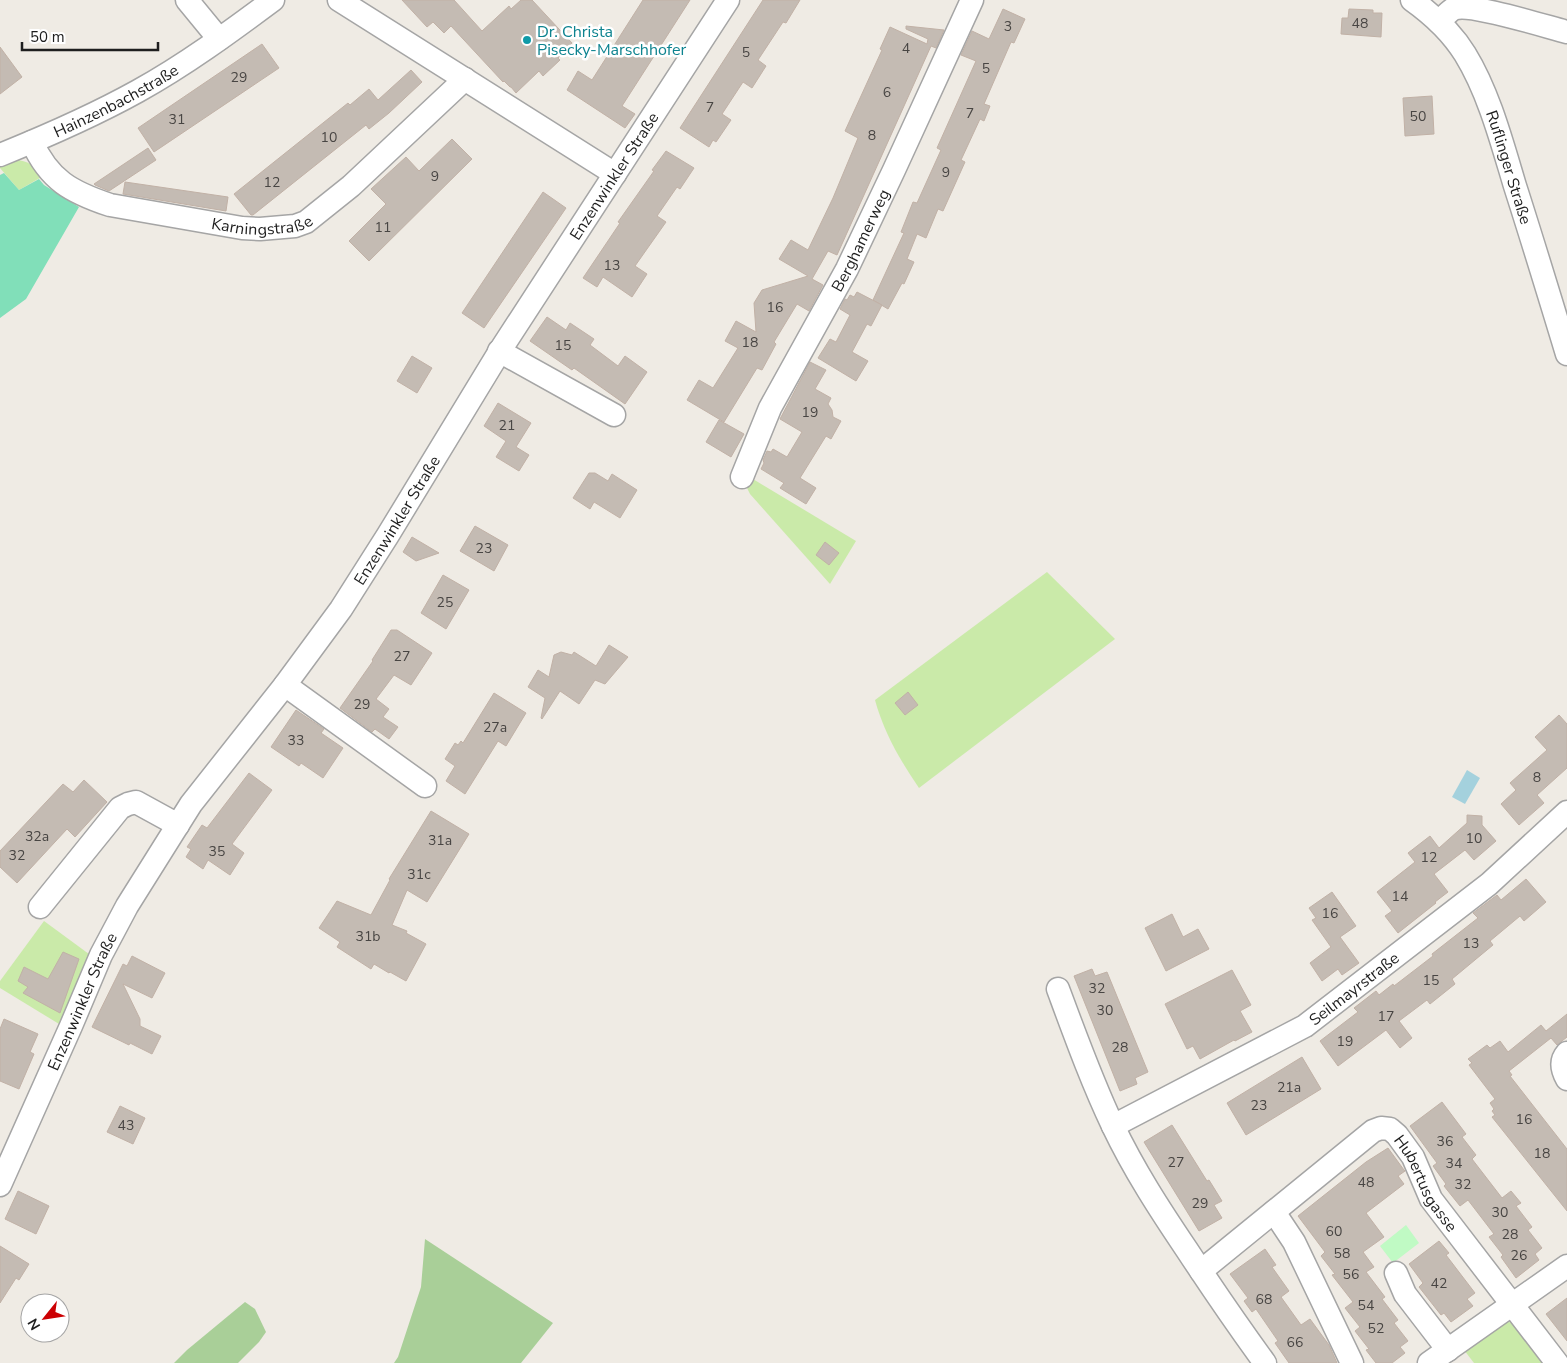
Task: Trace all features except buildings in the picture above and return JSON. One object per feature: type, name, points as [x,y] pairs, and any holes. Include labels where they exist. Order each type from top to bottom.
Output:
[{"type":"street","points":[[187,0],[219,39]]},
{"type":"street","name":"Hainzenbachstraße","points":[[0,155],[68,127],[139,91],[219,39],[273,0]]},
{"type":"street","points":[[339,0],[615,174]]},
{"type":"street","name":"Enzenwinkler Straße","points":[[0,1185],[101,955],[127,906],[191,804],[286,685],[341,609],[380,549],[500,351],[728,0]]},
{"type":"street","name":"Berghamerweg","points":[[742,477],[770,408],[847,269],[972,0]]},
{"type":"street","name":"Ruflinger Straße","points":[[1412,0],[1454,37],[1466,55],[1486,97],[1506,154],[1567,354]]},
{"type":"street","points":[[1439,22],[1454,9],[1504,8],[1567,32]]},
{"type":"street","name":"Karningstraße","points":[[32,142],[39,159],[67,187],[89,198],[110,205],[242,228],[260,229],[295,226],[306,222],[350,186],[465,79]]},
{"type":"street","points":[[500,351],[614,415]]},
{"type":"street","points":[[286,685],[425,786]]},
{"type":"street","points":[[40,907],[120,808],[136,802],[178,825]]},
{"type":"street","name":"Seilmayrstraße","points":[[1113,1126],[1305,1026],[1489,884],[1567,812]]},
{"type":"street","points":[[1058,989],[1093,1081],[1131,1161],[1160,1211],[1265,1363]]},
{"type":"street","points":[[1567,1053],[1562,1064],[1567,1079]]},
{"type":"street","name":"Hubertusgasse","points":[[1201,1271],[1373,1131],[1381,1128],[1390,1128],[1413,1157],[1431,1200],[1513,1305]]},
{"type":"street","points":[[1274,1212],[1294,1242],[1352,1363]]},
{"type":"street","points":[[1429,1363],[1567,1266]]},
{"type":"street","points":[[1396,1273],[1405,1294],[1448,1350]]},
{"type":"street","points":[[1513,1305],[1557,1363]]},
{"type":"green space","points":[[12,160],[26,162],[45,175],[19,190],[0,168],[0,165]]},
{"type":"green space","points":[[4,173],[19,190],[39,179],[44,185],[79,207],[26,299],[0,318],[0,175]]},
{"type":"green space","points":[[748,476],[856,541],[830,584],[750,494],[746,486]]},
{"type":"green space","points":[[1047,572],[1115,639],[919,788],[893,746],[875,700]]},
{"type":"green space","points":[[44,921],[93,957],[64,1027],[0,988],[0,981]]},
{"type":"green space","points":[[1406,1225],[1419,1243],[1393,1263],[1380,1246]]},
{"type":"green space","points":[[425,1239],[553,1323],[521,1363],[394,1363],[398,1357],[421,1287]]},
{"type":"green space","points":[[245,1302],[255,1309],[266,1332],[259,1342],[238,1363],[174,1363],[187,1350]]},
{"type":"green space","points":[[1508,1322],[1516,1323],[1548,1363],[1474,1363],[1464,1350],[1500,1325]]},
{"type":"water","points":[[1467,770],[1480,778],[1465,804],[1452,797]]},
{"type":"place","name":"Dr. Christa Pisecky-Marschhofer","points":[[527,40]]}]
